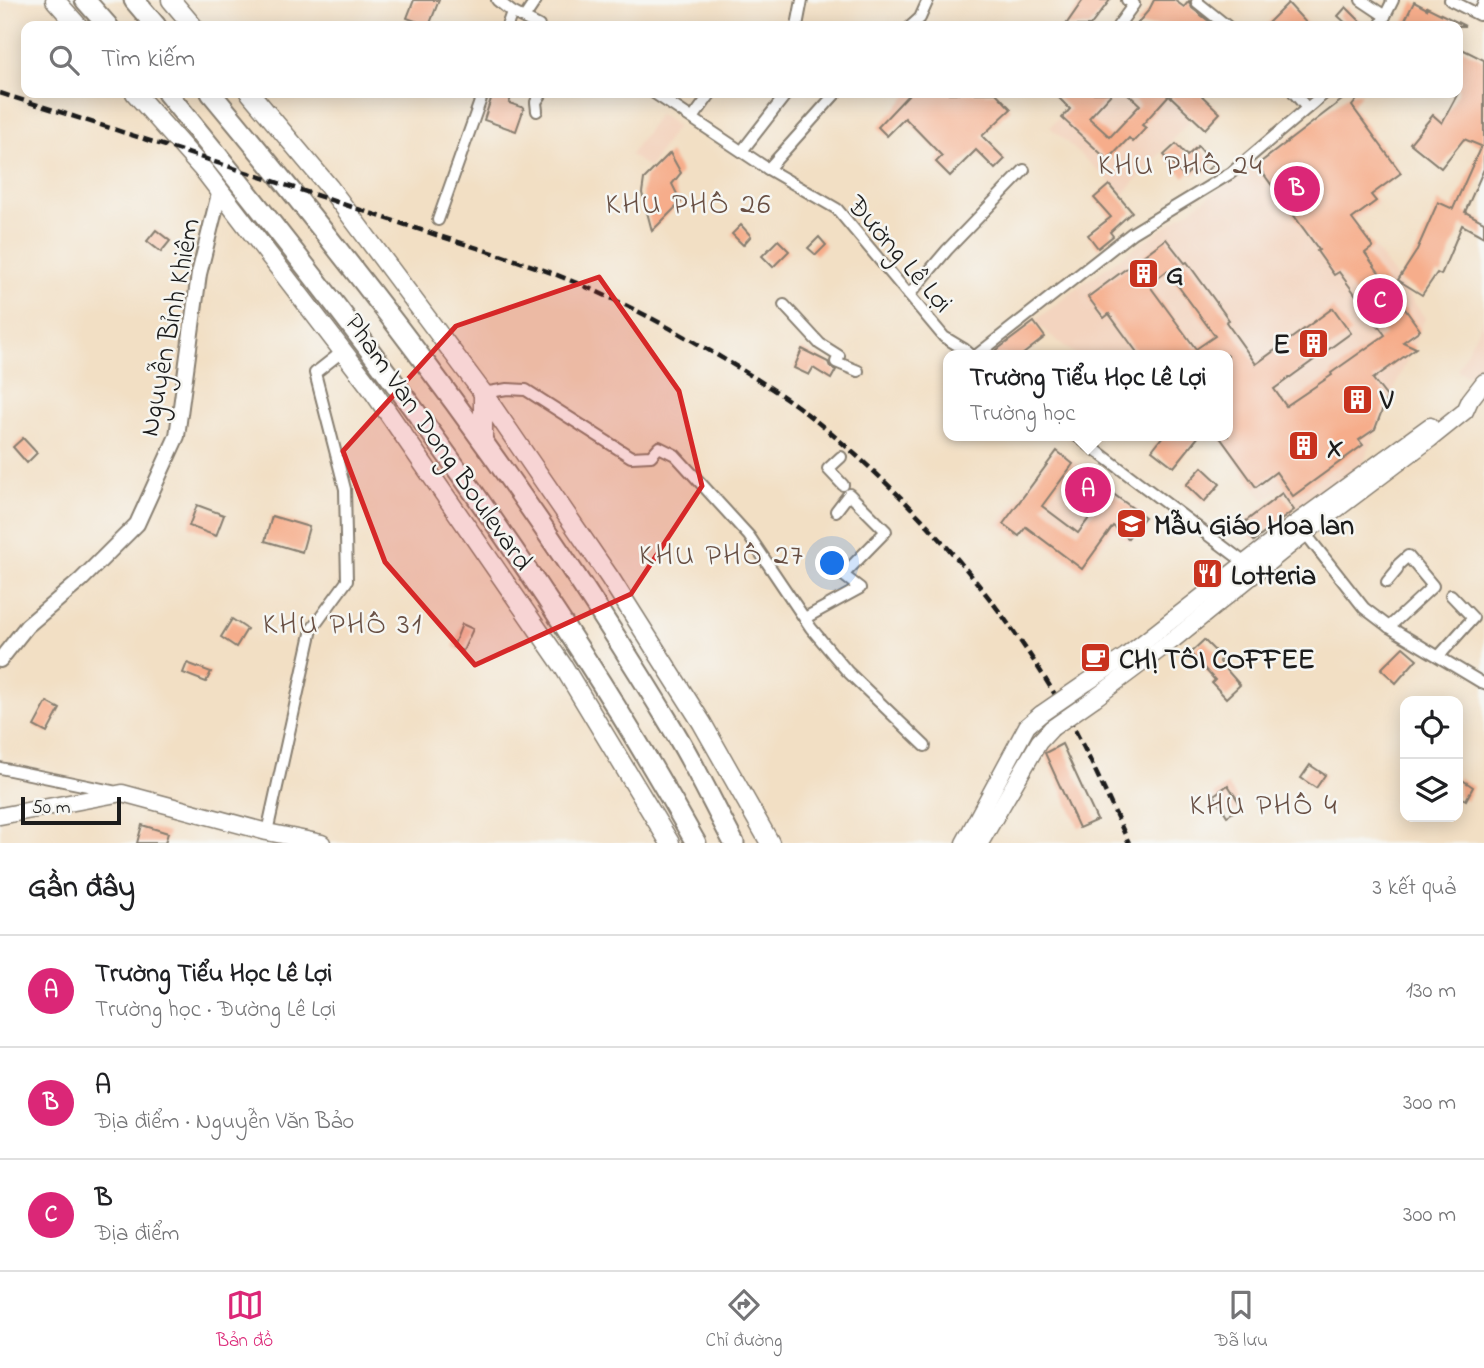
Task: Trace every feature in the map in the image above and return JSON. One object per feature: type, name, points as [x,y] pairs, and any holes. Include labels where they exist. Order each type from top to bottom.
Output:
[{"type":"highway","points":[[85,0],[104,21]]},
{"type":"highway","points":[[134,0],[152,21]]},
{"type":"highway","name":"Pham Van Dong Boulevard","points":[[171,98],[246,189],[352,326],[491,519],[614,702],[696,843]]},
{"type":"highway","name":"Pham Van Dong Boulevard","points":[[215,98],[294,193],[453,398],[483,441],[577,577],[675,733],[734,843]]},
{"type":"main road","points":[[55,0],[74,21]]},
{"type":"main road","points":[[171,0],[189,21]]},
{"type":"main road","name":"Pham Van Dong Boulevard","points":[[139,98],[220,190],[344,351],[563,666],[670,843]]},
{"type":"main road","name":"Pham Van Dong Boulevard","points":[[254,98],[318,173],[483,393],[603,568],[682,692],[770,843]]},
{"type":"main road","points":[[964,843],[1027,726],[1251,567],[1305,533],[1430,439],[1465,411],[1484,382]]},
{"type":"main road","points":[[483,393],[483,441]]},
{"type":"main road","points":[[980,843],[1039,742],[1052,727],[1174,639],[1291,527],[1470,400]]},
{"type":"main road","points":[[0,816],[122,793],[267,832],[322,843]]},
{"type":"street","points":[[497,0],[530,21]]},
{"type":"street","points":[[524,18],[536,0]]},
{"type":"street","points":[[798,21],[802,0]]},
{"type":"street","points":[[1122,21],[1134,4],[1126,0]]},
{"type":"street","points":[[1198,0],[1197,2],[1221,21]]},
{"type":"street","points":[[1361,0],[1382,21],[1393,0]]},
{"type":"street","points":[[1450,0],[1479,15],[1484,2]]},
{"type":"street","points":[[917,21],[924,2]]},
{"type":"street","points":[[509,21],[512,12]]},
{"type":"street","points":[[438,220],[481,98]]},
{"type":"street","points":[[537,111],[536,102],[539,98]]},
{"type":"street","name":"Đường Lê Lợi","points":[[661,98],[768,169],[837,209],[944,337],[965,350]]},
{"type":"street","points":[[693,118],[707,98]]},
{"type":"street","points":[[742,151],[783,98]]},
{"type":"street","points":[[768,169],[832,98]]},
{"type":"street","points":[[1298,98],[1307,108]]},
{"type":"street","points":[[983,350],[1132,233],[1231,173],[1319,98]]},
{"type":"street","points":[[909,295],[947,250],[1024,170]]},
{"type":"street","name":"Nguyễn Bỉnh Khiêm","points":[[0,660],[27,626],[81,580],[137,524],[177,436],[199,274],[220,190]]},
{"type":"street","points":[[784,305],[820,344],[839,356],[836,362],[858,371]]},
{"type":"street","points":[[267,832],[312,629],[347,581],[345,489],[315,373],[344,351]]},
{"type":"street","points":[[483,393],[507,389],[526,390],[631,457],[651,456],[659,447],[675,456],[749,536],[805,618],[847,671],[925,746]]},
{"type":"street","points":[[1084,441],[1251,567]]},
{"type":"street","points":[[841,457],[828,469],[843,485]]},
{"type":"street","points":[[805,618],[860,588],[843,575],[886,531],[849,494],[836,511]]},
{"type":"street","points":[[1305,533],[1364,608],[1389,627],[1484,684]]},
{"type":"street","points":[[1387,582],[1398,565],[1408,556],[1433,586],[1389,627]]},
{"type":"street","points":[[1439,656],[1473,618],[1451,595]]},
{"type":"street","points":[[0,768],[122,793]]},
{"type":"highlighted area","points":[[599,277],[679,391],[702,486],[631,594],[475,665],[385,562],[343,451],[456,326]]},
{"type":"shaded area","points":[[1076,98],[1168,98],[1191,119],[1124,194],[1050,127]]},
{"type":"shaded area","points":[[659,114],[677,126],[649,168],[630,155]]},
{"type":"shaded area","points":[[1316,117],[1379,203],[1355,221],[1425,318],[1359,472],[1299,511],[1281,489],[1264,500],[1221,441],[1233,441],[1233,350],[1070,350],[1034,322],[1077,288],[1253,166]]},
{"type":"shaded area","points":[[1484,318],[1484,370],[1476,380],[1457,370]]},
{"type":"shaded area","points":[[1056,447],[1149,517],[1130,543],[1113,531],[1082,572],[1026,530],[1019,539],[998,524]]},
{"type":"building","points":[[414,0],[439,0],[431,21],[407,18]]},
{"type":"building","points":[[1083,0],[1110,0],[1094,21],[1068,21]]},
{"type":"building","points":[[1154,0],[1174,0],[1184,7],[1189,1],[1192,8],[1209,21],[1139,21]]},
{"type":"building","points":[[1414,2],[1455,21],[1404,21]]},
{"type":"building","points":[[1288,3],[1304,21],[1270,21]]},
{"type":"building","points":[[1346,7],[1360,21],[1344,21],[1338,16]]},
{"type":"building","points":[[1463,50],[1484,60],[1484,169],[1465,212],[1484,222],[1484,237],[1462,225],[1441,275],[1437,273],[1422,295],[1398,280],[1416,252],[1438,202],[1453,209],[1481,146],[1464,139],[1441,168],[1410,143],[1433,115],[1442,123],[1455,98],[1463,98]]},
{"type":"building","points":[[491,98],[511,98],[509,103],[524,108],[516,131],[484,120]]},
{"type":"building","points":[[905,98],[1001,98],[1011,109],[982,136],[1005,159],[995,169],[976,150],[950,176],[936,162],[942,156],[905,118],[887,136],[878,127]]},
{"type":"building","points":[[1059,98],[1107,98],[1089,118],[1110,137],[1140,105],[1132,98],[1166,98],[1142,125],[1146,128],[1133,142],[1129,138],[1108,160],[1062,118],[1070,109]]},
{"type":"building","points":[[1172,98],[1204,98],[1220,113],[1205,129]]},
{"type":"building","points":[[1344,98],[1358,98],[1352,106],[1401,173],[1371,195],[1376,201],[1352,219],[1373,247],[1365,253],[1420,330],[1403,342],[1416,348],[1373,379],[1387,397],[1375,429],[1359,440],[1363,445],[1293,496],[1276,472],[1256,487],[1223,441],[1233,441],[1233,350],[1135,350],[1109,314],[1104,318],[1088,297],[1166,239],[1185,263],[1187,262],[1229,320],[1226,322],[1256,364],[1333,308],[1351,333],[1274,389],[1286,406],[1385,335],[1339,272],[1334,275],[1317,251],[1319,250],[1257,165]],"holes":[[[1167,271],[1215,336],[1196,349],[1149,285]]]},
{"type":"building","points":[[1176,144],[1187,156],[1198,146],[1214,164],[1204,173],[1200,168],[1193,175],[1190,171],[1184,177],[1164,155]]},
{"type":"building","points":[[670,153],[681,173],[672,184],[681,202],[652,231],[642,193],[644,179]]},
{"type":"building","points":[[1109,185],[1132,212],[1110,232],[1113,236],[1098,248],[1088,235],[1111,217],[1094,198]]},
{"type":"building","points":[[741,225],[751,236],[743,245],[732,234]]},
{"type":"building","points":[[156,230],[170,241],[161,252],[147,241]]},
{"type":"building","points":[[819,237],[826,245],[816,255],[808,248]]},
{"type":"building","points":[[778,240],[789,251],[773,267],[762,256]]},
{"type":"building","points":[[1034,322],[1045,337],[1028,350],[997,350]]},
{"type":"building","points":[[802,349],[828,362],[830,367],[836,370],[831,379],[813,368],[809,375],[794,368]]},
{"type":"building","points":[[23,438],[37,453],[27,463],[13,447]]},
{"type":"building","points":[[1159,441],[1195,441],[1174,467],[1152,450]]},
{"type":"building","points":[[1057,451],[1073,464],[1042,506],[1078,533],[1109,491],[1145,517],[1128,538],[1113,526],[1082,569],[1026,527],[1019,536],[1003,524]]},
{"type":"building","points":[[1202,467],[1220,484],[1204,502],[1186,485]]},
{"type":"building","points":[[1282,493],[1294,510],[1254,541],[1241,525]]},
{"type":"building","points":[[197,505],[224,515],[216,536],[189,526]]},
{"type":"building","points":[[272,516],[309,527],[302,552],[265,541]]},
{"type":"building","points":[[232,619],[247,629],[236,647],[221,637]]},
{"type":"building","points":[[462,624],[473,629],[463,651],[453,647]]},
{"type":"building","points":[[1204,640],[1222,658],[1219,661],[1240,685],[1226,698],[1212,683],[1215,680],[1190,653]]},
{"type":"building","points":[[1403,647],[1417,659],[1396,683],[1381,669]]},
{"type":"building","points":[[187,663],[211,672],[206,682],[183,673]]},
{"type":"building","points":[[47,702],[60,709],[47,733],[34,726]]},
{"type":"building","points":[[1062,744],[1097,820],[1079,828],[1045,753]]},
{"type":"building","points":[[1310,765],[1325,775],[1316,788],[1301,778]]},
{"type":"building","points":[[1463,780],[1473,787],[1466,800],[1463,798]]},
{"type":"building","points":[[1228,785],[1242,807],[1227,816],[1214,795]]},
{"type":"building","points":[[142,825],[168,833],[165,843],[137,843]]},
{"type":"railway","points":[[0,93],[566,278],[662,324],[773,390],[836,437],[873,471],[943,542],[975,580],[1034,661],[1060,703],[1129,843]]},
{"type":"place","name":"A","points":[[1297,189]]},
{"type":"place","name":"G","points":[[1143,273]]},
{"type":"place","name":"B","points":[[1380,301]]},
{"type":"place","name":"E","points":[[1313,343]]},
{"type":"place","name":"V","points":[[1357,399]]},
{"type":"place","name":"X","points":[[1304,446]]},
{"type":"place","name":"Trường Tiểu Học Lê Lợi","points":[[1088,490]]},
{"type":"place","name":"Mẫu Giáo Hoa lan","points":[[1131,524]]},
{"type":"place","name":"Lotteria","points":[[1208,574]]},
{"type":"place","name":"CHỊ TÔI COFFEE","points":[[1096,658]]},
{"type":"district","name":"KHU PHỐ 24","points":[[1181,164]]},
{"type":"district","name":"KHU PHỐ 26","points":[[689,203]]},
{"type":"district","name":"KHU PHỐ 27","points":[[722,554]]},
{"type":"district","name":"KHU PHỐ 31","points":[[343,623]]},
{"type":"district","name":"KHU PHỐ 4","points":[[1264,804]]}]
